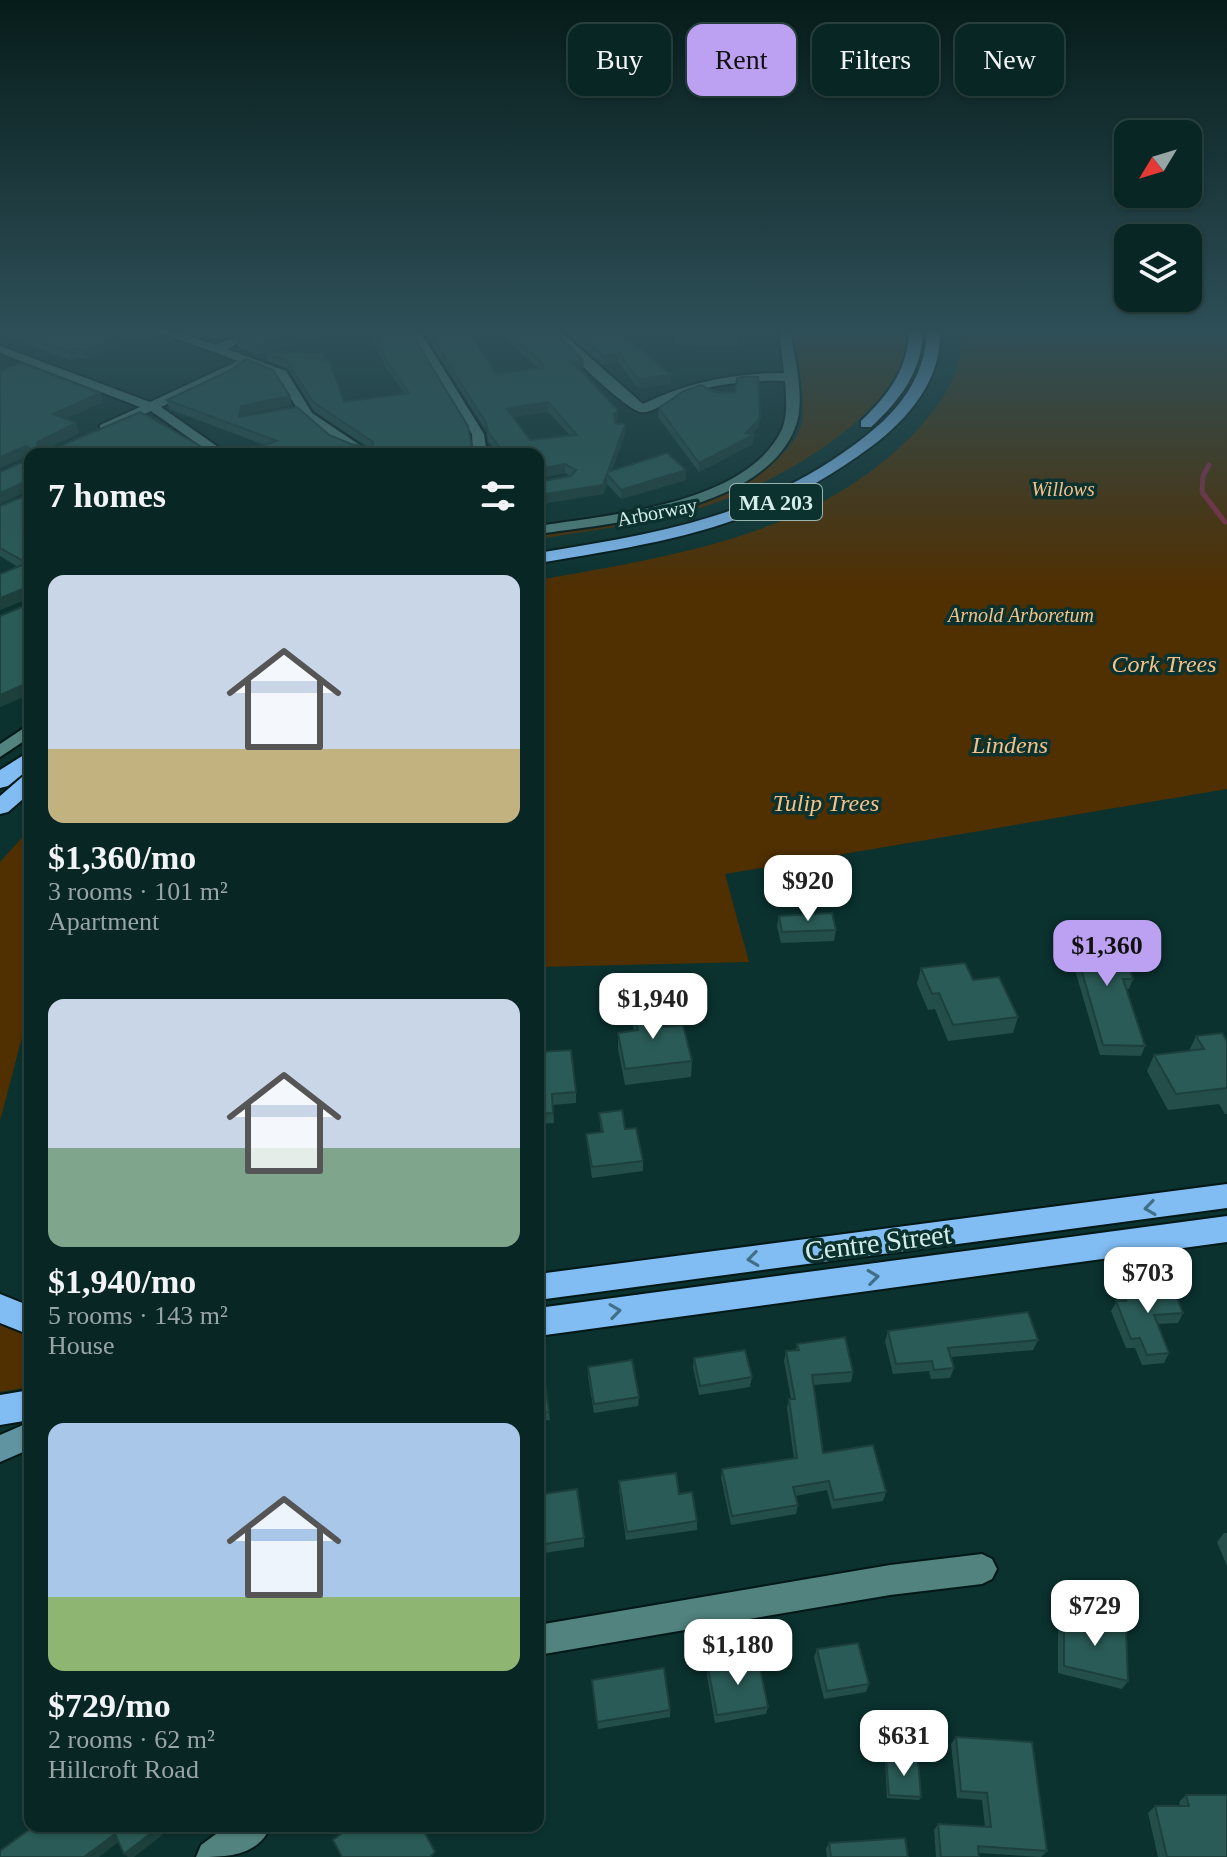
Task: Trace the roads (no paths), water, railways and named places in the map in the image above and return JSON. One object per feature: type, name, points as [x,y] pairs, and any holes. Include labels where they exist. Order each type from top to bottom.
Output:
[{"type":"highway","name":"Arborway","points":[[544,545],[691,518],[748,499],[785,482],[858,431],[872,418]]},
{"type":"highway","name":"Arborway","points":[[544,557],[704,527],[761,509],[801,489],[863,446],[894,418]]},
{"type":"highway","points":[[0,781],[24,763]]},
{"type":"highway","points":[[0,807],[24,787]]},
{"type":"highway","name":"Centre Street","points":[[544,1286],[1227,1196]]},
{"type":"highway","name":"Centre Street","points":[[544,1321],[1227,1229]]},
{"type":"highway","points":[[0,1308],[24,1318]]},
{"type":"highway","points":[[0,1410],[24,1406]]},
{"type":"street","points":[[94,432],[125,418]]},
{"type":"street","points":[[167,418],[212,448]]},
{"type":"street","points":[[311,418],[326,431],[356,448]]},
{"type":"street","points":[[468,418],[478,434],[479,448]]},
{"type":"street","name":"Arborway","points":[[544,529],[668,507],[716,490],[747,474],[773,453],[790,425],[790,418]]},
{"type":"street","points":[[0,477],[17,468]]},
{"type":"street","points":[[0,477],[24,489]]},
{"type":"street","points":[[13,506],[24,501]]},
{"type":"street","points":[[0,752],[24,734]]},
{"type":"street","points":[[0,1449],[24,1438]]},
{"type":"street","points":[[544,1639],[890,1580],[982,1569]]},
{"type":"street","points":[[213,1857],[246,1832]]},
{"type":"waterway","points":[[1209,465],[1203,476],[1202,492],[1225,522]]},
{"type":"park label","name":"Willows","points":[[1063,489]]},
{"type":"park label","name":"Arnold Arboretum","points":[[1021,615]]},
{"type":"park label","name":"Cork Trees","points":[[1164,664]]},
{"type":"park label","name":"Lindens","points":[[1010,745]]},
{"type":"park label","name":"Tulip Trees","points":[[826,803]]}]
